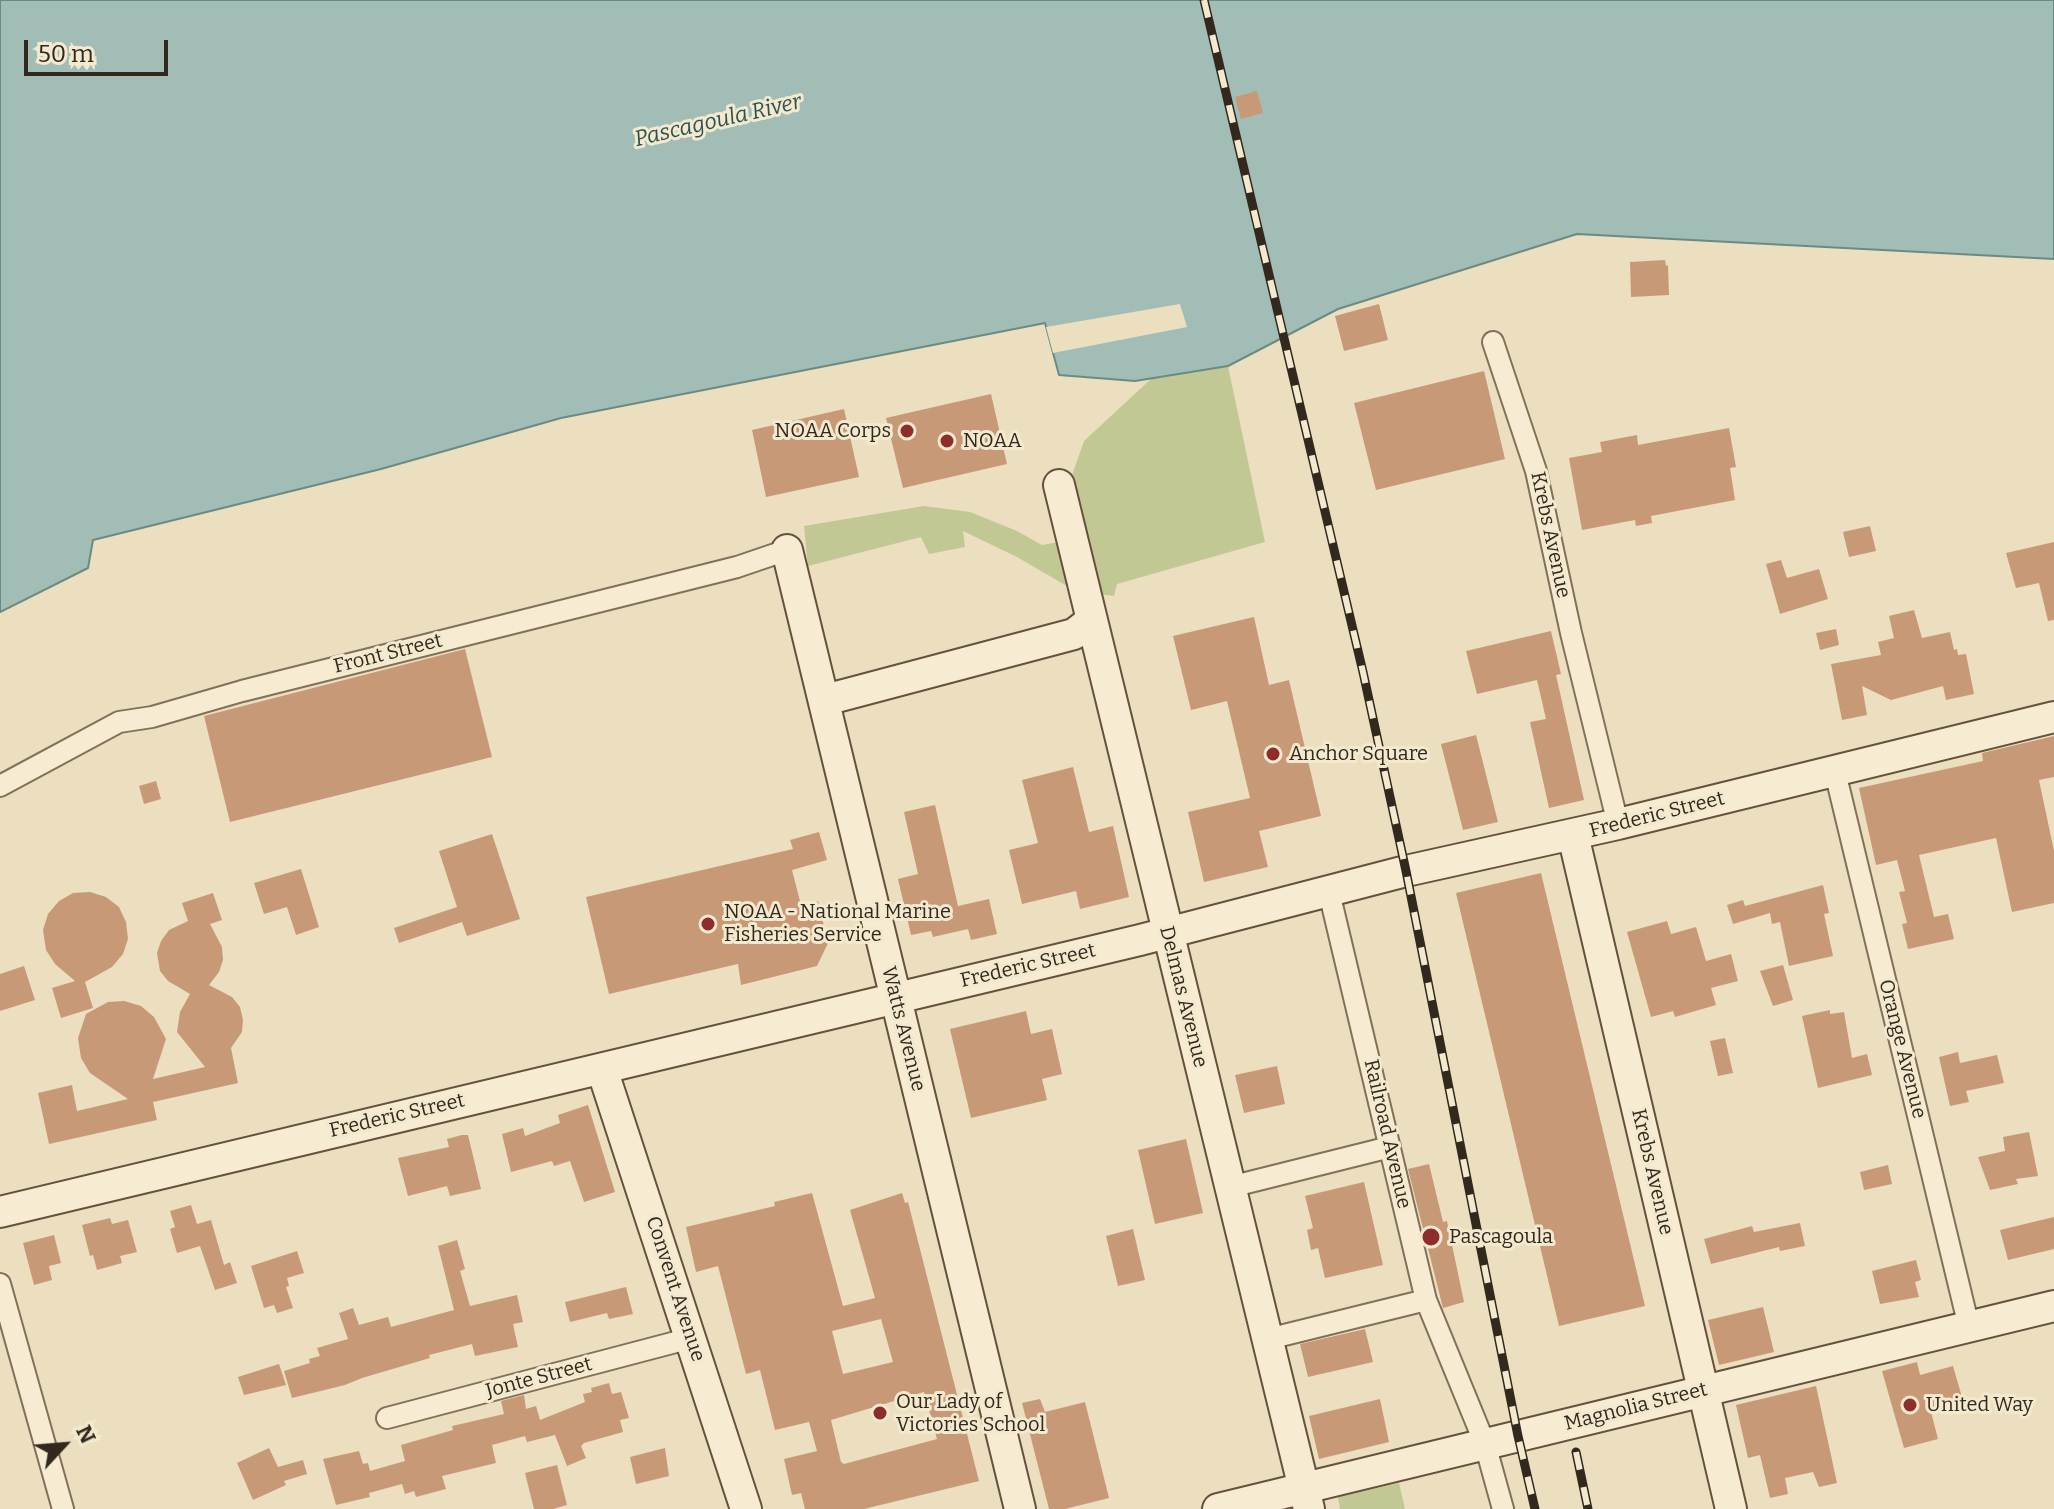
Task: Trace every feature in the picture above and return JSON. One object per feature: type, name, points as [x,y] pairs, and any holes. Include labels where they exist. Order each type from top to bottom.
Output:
[{"type":"street","name":"Krebs Avenue","points":[[1493,342],[1536,471],[1571,633],[1618,824]]},
{"type":"street","name":"Delmas Avenue","points":[[1059,485],[1306,1498]]},
{"type":"street","name":"Watts Avenue","points":[[787,550],[1020,1509]]},
{"type":"street","name":"Front Street","points":[[0,786],[119,722],[152,717],[242,691],[737,567],[787,550]]},
{"type":"street","points":[[825,700],[1074,634],[1092,620]]},
{"type":"street","name":"Frederic Street","points":[[0,1212],[2054,717]]},
{"type":"street","name":"Orange Avenue","points":[[1835,772],[1969,1327]]},
{"type":"street","name":"Krebs Avenue","points":[[1573,835],[1731,1509]]},
{"type":"street","name":"Railroad Avenue","points":[[1329,892],[1426,1300],[1485,1444],[1503,1509]]},
{"type":"street","name":"Convent Avenue","points":[[602,1069],[746,1509]]},
{"type":"street","points":[[1230,1187],[1390,1147]]},
{"type":"street","points":[[0,1284],[63,1509]]},
{"type":"street","points":[[1268,1339],[1426,1300]]},
{"type":"street","name":"Magnolia Street","points":[[1218,1509],[1306,1498],[1485,1444],[2054,1306]]},
{"type":"street","name":"Jonte Street","points":[[387,1418],[691,1338]]},
{"type":"green space","points":[[1228,366],[1265,542],[1117,584],[1114,596],[1100,594],[1070,481],[1084,441],[1152,378]]},
{"type":"green space","points":[[924,506],[970,512],[1042,545],[1065,541],[1072,589],[1017,557],[963,531],[965,547],[929,554],[921,537],[808,566],[804,526]]},
{"type":"green space","points":[[1399,1483],[1405,1509],[1340,1509],[1338,1497]]},
{"type":"water","name":"Pascagoula River","points":[[0,0],[2054,0],[2054,259],[1577,234],[1338,309],[1228,366],[1135,381],[1059,375],[1045,323],[561,418],[381,469],[93,540],[88,568],[0,612]]},
{"type":"pier","points":[[1180,304],[1187,327],[1053,353],[1046,327]]},
{"type":"building","points":[[1257,91],[1263,113],[1241,119],[1235,97]]},
{"type":"building","points":[[1665,260],[1668,265],[1669,295],[1631,297],[1630,262]]},
{"type":"building","points":[[1379,304],[1388,340],[1344,351],[1335,316]]},
{"type":"building","points":[[1484,371],[1505,459],[1376,490],[1354,403]]},
{"type":"building","name":"NOAA","points":[[991,394],[1007,464],[903,488],[886,418]]},
{"type":"building","points":[[844,409],[859,477],[766,497],[752,430]]},
{"type":"building","points":[[1729,428],[1736,467],[1730,468],[1735,500],[1651,516],[1652,523],[1636,526],[1635,520],[1582,530],[1569,458],[1602,452],[1600,442],[1637,435],[1638,445]]},
{"type":"building","points":[[1870,526],[1876,551],[1849,557],[1843,532]]},
{"type":"building","points":[[2054,542],[2054,620],[2048,621],[2039,583],[2016,588],[2006,553]]},
{"type":"building","points":[[1781,560],[1787,578],[1819,569],[1828,599],[1780,614],[1766,564]]},
{"type":"building","points":[[1914,610],[1922,638],[1950,632],[1954,650],[1957,649],[1958,655],[1966,654],[1974,694],[1946,700],[1943,686],[1891,700],[1862,686],[1867,715],[1842,720],[1831,664],[1881,655],[1878,642],[1894,638],[1889,616]]},
{"type":"building","name":"Anchor Square","points":[[1254,617],[1269,685],[1289,680],[1321,816],[1259,831],[1268,867],[1204,882],[1188,812],[1250,798],[1227,701],[1191,710],[1173,636]]},
{"type":"building","points":[[1836,629],[1839,645],[1820,650],[1816,633]]},
{"type":"building","points":[[1551,631],[1561,674],[1556,675],[1584,800],[1549,808],[1530,722],[1546,719],[1537,680],[1477,694],[1466,651]]},
{"type":"building","points":[[465,649],[492,757],[230,822],[204,716]]},
{"type":"building","points":[[1476,735],[1498,822],[1463,830],[1441,744]]},
{"type":"building","points":[[2054,736],[2054,777],[2039,780],[2054,851],[2054,903],[2012,912],[1996,838],[1919,855],[1934,917],[1948,914],[1954,939],[1908,949],[1902,924],[1907,923],[1899,892],[1905,891],[1897,860],[1876,865],[1859,788],[1983,761],[1982,753]]},
{"type":"building","points":[[1073,767],[1089,832],[1113,826],[1129,897],[1080,909],[1076,891],[1022,904],[1009,850],[1038,843],[1022,780]]},
{"type":"building","points":[[156,781],[161,799],[144,804],[139,786]]},
{"type":"building","points":[[935,805],[958,906],[989,899],[997,934],[971,940],[968,929],[933,937],[931,931],[911,935],[898,879],[918,874],[904,812]]},
{"type":"building","name":"NOAA - National Marine Fisheries Service","points":[[819,832],[827,860],[792,870],[801,905],[818,901],[828,943],[817,966],[741,985],[738,964],[609,994],[586,897],[793,849],[790,840]]},
{"type":"building","points":[[492,834],[520,919],[467,936],[462,922],[399,943],[394,928],[457,907],[439,851]]},
{"type":"building","points":[[301,869],[319,927],[296,935],[287,907],[264,914],[254,883]]},
{"type":"building","points":[[1541,873],[1645,1306],[1559,1326],[1456,893]]},
{"type":"building","points":[[1823,885],[1829,913],[1824,914],[1833,956],[1789,966],[1780,922],[1772,924],[1770,913],[1733,924],[1727,905],[1743,900],[1745,906]]},
{"type":"building","points":[[90,892],[106,897],[119,907],[126,922],[128,939],[123,954],[112,967],[85,982],[93,1008],[61,1018],[52,988],[75,981],[55,964],[46,950],[43,930],[48,914],[59,901],[73,893]]},
{"type":"building","points":[[213,893],[222,920],[210,924],[222,947],[223,960],[209,985],[232,997],[240,1007],[242,1032],[231,1048],[238,1083],[153,1102],[157,1120],[49,1144],[38,1093],[72,1085],[77,1111],[128,1099],[90,1073],[81,1058],[78,1038],[86,1014],[108,1002],[124,1001],[141,1006],[154,1017],[166,1039],[153,1079],[205,1067],[177,1032],[180,1012],[190,994],[168,981],[160,971],[157,953],[169,930],[188,921],[182,903]]},
{"type":"building","points":[[1667,921],[1671,934],[1696,927],[1706,961],[1731,954],[1738,981],[1711,988],[1716,1005],[1675,1017],[1673,1011],[1651,1017],[1627,932]]},
{"type":"building","points":[[1783,965],[1793,1000],[1773,1006],[1760,971]]},
{"type":"building","points":[[24,966],[35,1000],[0,1011],[0,974]]},
{"type":"building","points":[[1830,1010],[1830,1014],[1844,1012],[1852,1058],[1867,1054],[1872,1075],[1818,1088],[1802,1016]]},
{"type":"building","points":[[1026,1011],[1031,1034],[1052,1029],[1062,1074],[1042,1079],[1047,1100],[971,1118],[950,1029]]},
{"type":"building","points":[[1725,1038],[1733,1073],[1718,1076],[1710,1041]]},
{"type":"building","points":[[1958,1052],[1960,1063],[1997,1055],[2004,1083],[1966,1091],[1969,1102],[1950,1106],[1939,1057]]},
{"type":"building","points":[[1277,1066],[1285,1104],[1244,1113],[1235,1075]]},
{"type":"building","points":[[588,1105],[615,1192],[584,1202],[570,1161],[554,1166],[552,1161],[511,1172],[502,1134],[523,1128],[525,1136],[560,1123],[558,1115]]},
{"type":"building","points":[[2029,1132],[2038,1176],[2016,1179],[2018,1184],[1990,1190],[1978,1157],[2005,1151],[2003,1137]]},
{"type":"building","points":[[468,1135],[481,1189],[450,1196],[447,1186],[408,1196],[398,1158],[449,1147],[447,1139]]},
{"type":"building","points":[[1186,1139],[1203,1213],[1155,1224],[1138,1150]]},
{"type":"building","points":[[1429,1164],[1443,1222],[1447,1221],[1464,1302],[1443,1308],[1408,1169]]},
{"type":"building","points":[[1888,1165],[1892,1184],[1864,1190],[1860,1172]]},
{"type":"building","points":[[1364,1182],[1383,1265],[1325,1278],[1318,1248],[1311,1250],[1307,1230],[1313,1228],[1305,1196]]},
{"type":"building","points":[[812,1193],[843,1306],[875,1298],[850,1210],[902,1193],[905,1203],[908,1202],[979,1481],[864,1509],[805,1509],[801,1493],[792,1495],[784,1459],[817,1451],[809,1422],[775,1430],[760,1370],[746,1374],[718,1266],[696,1272],[686,1227],[775,1206],[774,1202]],"holes":[[[881,1319],[893,1362],[843,1374],[832,1331]],[[924,1392],[937,1439],[844,1464],[841,1462],[831,1420]]]},
{"type":"building","points":[[191,1205],[197,1224],[211,1220],[224,1265],[230,1262],[237,1283],[215,1290],[200,1246],[177,1253],[170,1229],[175,1227],[170,1211]]},
{"type":"building","points":[[2054,1217],[2054,1249],[2008,1260],[2000,1230]]},
{"type":"building","points":[[110,1218],[112,1224],[128,1220],[137,1252],[120,1256],[122,1263],[97,1270],[82,1225]]},
{"type":"building","points":[[1800,1223],[1805,1246],[1780,1251],[1779,1247],[1711,1264],[1704,1239],[1752,1226],[1754,1232]]},
{"type":"building","points":[[1133,1229],[1145,1280],[1118,1286],[1106,1236]]},
{"type":"building","points":[[54,1235],[61,1263],[49,1266],[52,1280],[34,1285],[23,1243]]},
{"type":"building","points":[[457,1240],[465,1269],[460,1271],[470,1306],[517,1295],[523,1322],[513,1324],[518,1347],[475,1356],[472,1344],[429,1355],[430,1358],[345,1385],[292,1398],[284,1371],[310,1363],[309,1359],[320,1356],[317,1348],[348,1339],[339,1313],[353,1308],[359,1325],[388,1317],[391,1327],[454,1310],[438,1246]]},
{"type":"building","points":[[297,1251],[304,1273],[287,1278],[289,1286],[286,1287],[293,1308],[277,1313],[274,1305],[264,1308],[251,1266]]},
{"type":"building","points":[[1916,1260],[1921,1280],[1915,1282],[1919,1297],[1880,1304],[1872,1271]]},
{"type":"building","points":[[626,1287],[633,1314],[609,1319],[607,1313],[570,1322],[565,1302]]},
{"type":"building","points":[[1763,1307],[1774,1352],[1719,1365],[1708,1320]]},
{"type":"building","points":[[1365,1329],[1373,1362],[1308,1377],[1300,1344]]},
{"type":"building","name":"United Way","points":[[1917,1362],[1920,1375],[1953,1366],[1964,1404],[1931,1412],[1938,1439],[1904,1448],[1882,1371]]},
{"type":"building","points":[[279,1364],[286,1385],[244,1395],[238,1377]]},
{"type":"building","points":[[609,1383],[612,1394],[621,1392],[629,1418],[620,1420],[623,1432],[584,1443],[581,1446],[586,1458],[567,1466],[555,1435],[527,1442],[525,1436],[492,1445],[496,1463],[442,1476],[446,1489],[416,1497],[414,1491],[405,1494],[402,1484],[369,1493],[370,1497],[336,1505],[323,1459],[359,1451],[363,1464],[368,1463],[370,1471],[405,1461],[401,1445],[453,1430],[452,1426],[504,1414],[501,1401],[524,1395],[526,1409],[536,1406],[540,1420],[585,1402],[583,1394],[592,1392],[591,1388]]},
{"type":"building","points":[[1816,1386],[1837,1483],[1819,1487],[1813,1472],[1785,1478],[1788,1494],[1770,1498],[1760,1455],[1748,1458],[1736,1405]]},
{"type":"building","points":[[1040,1399],[1045,1412],[1085,1402],[1109,1498],[1065,1509],[1049,1509],[1022,1403]]},
{"type":"building","points":[[1380,1399],[1389,1442],[1319,1459],[1309,1416]]},
{"type":"building","points":[[269,1448],[278,1467],[303,1460],[307,1474],[284,1481],[286,1485],[253,1500],[237,1463]]},
{"type":"building","points":[[665,1448],[669,1476],[636,1484],[630,1457]]},
{"type":"building","points":[[557,1465],[567,1505],[534,1509],[525,1473]]},
{"type":"railway","points":[[1204,0],[1363,672],[1535,1509]]},
{"type":"railway","points":[[1576,1452],[1588,1509]]},
{"type":"place","name":"NOAA Corps","points":[[907,431]]},
{"type":"place","name":"NOAA","points":[[947,441]]},
{"type":"place","name":"Anchor Square","points":[[1273,754]]},
{"type":"place","name":"NOAA - National Marine Fisheries Service","points":[[708,924]]},
{"type":"place","name":"Pascagoula","points":[[1431,1237]]},
{"type":"place","name":"United Way","points":[[1910,1405]]},
{"type":"place","name":"Our Lady of Victories School","points":[[880,1413]]}]
